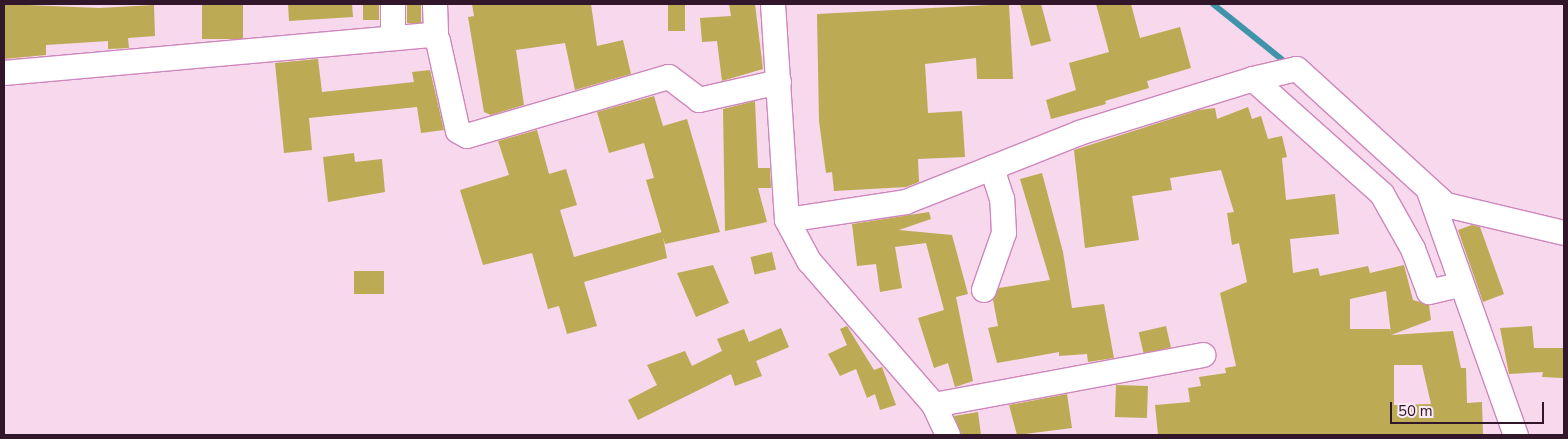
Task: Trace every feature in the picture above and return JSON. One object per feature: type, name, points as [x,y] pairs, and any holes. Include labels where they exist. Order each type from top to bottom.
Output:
[{"type":"street","points":[[393,4],[393,36]]},
{"type":"street","points":[[435,4],[436,38],[458,131],[464,136],[669,77],[699,100],[779,82]]},
{"type":"street","points":[[773,4],[787,220],[809,261],[934,405],[948,435]]},
{"type":"street","points":[[4,74],[393,36],[436,38]]},
{"type":"street","points":[[787,220],[906,202],[1079,133],[1286,68],[1302,71],[1430,194],[1452,208],[1564,233]]},
{"type":"street","points":[[1257,77],[1382,194],[1395,211],[1447,290],[1516,435]]},
{"type":"street","points":[[984,290],[1004,233],[1002,199],[992,168]]},
{"type":"street","points":[[1430,194],[1447,290]]},
{"type":"street","points":[[934,405],[1203,355]]},
{"type":"building","points":[[4,4],[99,8],[154,5],[155,36],[128,38],[129,48],[108,49],[108,41],[46,45],[46,55],[4,59]]},
{"type":"building","points":[[202,4],[243,4],[243,39],[202,39]]},
{"type":"building","points":[[288,4],[352,4],[353,17],[289,21]]},
{"type":"building","points":[[363,4],[379,4],[379,20],[363,20]]},
{"type":"building","points":[[407,4],[421,4],[421,23],[407,23]]},
{"type":"building","points":[[472,4],[591,4],[597,46],[623,40],[631,74],[575,90],[565,43],[516,50],[524,105],[491,115],[484,112],[468,17],[474,16]]},
{"type":"building","points":[[668,4],[685,4],[685,31],[668,31]]},
{"type":"building","points":[[729,4],[755,4],[763,69],[722,81],[717,41],[702,42],[700,18],[731,16]]},
{"type":"building","points":[[1009,4],[1013,79],[977,79],[976,58],[925,64],[928,113],[962,111],[965,157],[918,159],[919,182],[906,187],[834,191],[832,172],[826,173],[819,121],[817,14]]},
{"type":"building","points":[[1020,4],[1041,4],[1051,41],[1031,46]]},
{"type":"building","points":[[1096,4],[1131,4],[1140,38],[1180,27],[1191,68],[1147,81],[1149,88],[1105,101],[1106,104],[1051,119],[1046,100],[1076,90],[1069,63],[1109,52]]},
{"type":"building","points":[[318,59],[322,92],[414,82],[412,72],[430,70],[444,130],[421,133],[417,107],[309,118],[312,150],[284,153],[275,63]]},
{"type":"building","points":[[654,96],[663,126],[687,119],[720,232],[665,244],[646,180],[654,178],[644,143],[609,153],[597,112]]},
{"type":"building","points":[[755,101],[758,168],[770,168],[771,188],[758,188],[767,222],[725,231],[723,109]]},
{"type":"building","points":[[1248,107],[1252,119],[1261,116],[1268,139],[1282,136],[1287,157],[1282,158],[1286,200],[1335,194],[1339,234],[1290,239],[1293,273],[1318,268],[1320,276],[1368,266],[1370,273],[1404,265],[1413,300],[1429,305],[1431,320],[1391,335],[1453,331],[1461,368],[1466,368],[1467,403],[1482,402],[1483,435],[1158,435],[1155,405],[1190,402],[1188,388],[1201,386],[1199,377],[1226,373],[1225,368],[1236,366],[1220,293],[1247,282],[1239,243],[1232,245],[1227,213],[1234,212],[1221,170],[1170,178],[1172,190],[1132,196],[1139,240],[1085,248],[1074,150],[1199,110],[1215,108],[1217,119]],"holes":[[[1386,291],[1391,334],[1390,329],[1350,329],[1350,299]],[[1394,365],[1422,365],[1431,404],[1394,405]]]},
{"type":"building","points":[[537,130],[549,174],[566,169],[577,205],[560,210],[574,257],[662,232],[667,258],[584,282],[597,326],[567,334],[559,306],[548,309],[532,253],[483,265],[460,190],[509,175],[498,141]]},
{"type":"building","points":[[354,153],[355,162],[382,159],[385,192],[328,202],[323,157]]},
{"type":"building","points":[[1042,173],[1063,252],[1072,308],[1104,304],[1114,358],[1088,362],[1087,354],[1059,356],[1059,352],[997,363],[988,328],[998,326],[993,300],[999,288],[1050,280],[1020,179]]},
{"type":"building","points":[[929,212],[931,219],[899,230],[952,235],[968,294],[956,297],[973,381],[955,387],[948,363],[934,368],[918,318],[944,310],[926,243],[895,247],[902,288],[880,292],[876,264],[857,266],[852,224]]},
{"type":"building","points":[[1472,225],[1480,227],[1504,294],[1483,302],[1458,230]]},
{"type":"building","points":[[772,252],[776,270],[755,274],[751,257]]},
{"type":"building","points":[[713,265],[729,303],[696,317],[677,273]]},
{"type":"building","points":[[354,271],[384,271],[384,294],[354,294]]},
{"type":"building","points":[[847,326],[874,370],[882,367],[896,405],[880,410],[875,394],[867,398],[856,369],[840,376],[828,354],[847,345],[840,329]]},
{"type":"building","points":[[1166,326],[1171,347],[1144,354],[1139,332]]},
{"type":"building","points":[[1532,326],[1534,348],[1564,348],[1564,378],[1542,377],[1543,372],[1509,374],[1500,328]]},
{"type":"building","points":[[781,328],[789,347],[756,361],[762,376],[735,386],[731,374],[638,420],[628,400],[657,385],[647,365],[685,351],[692,366],[722,351],[717,339],[744,329],[749,342]]},
{"type":"building","points":[[1116,385],[1148,386],[1147,418],[1115,417]]},
{"type":"building","points":[[1067,394],[1072,428],[1017,435],[1009,405]]},
{"type":"building","points":[[978,412],[981,435],[962,435],[954,416]]},
{"type":"waterway","points":[[1213,4],[1289,65]]}]
